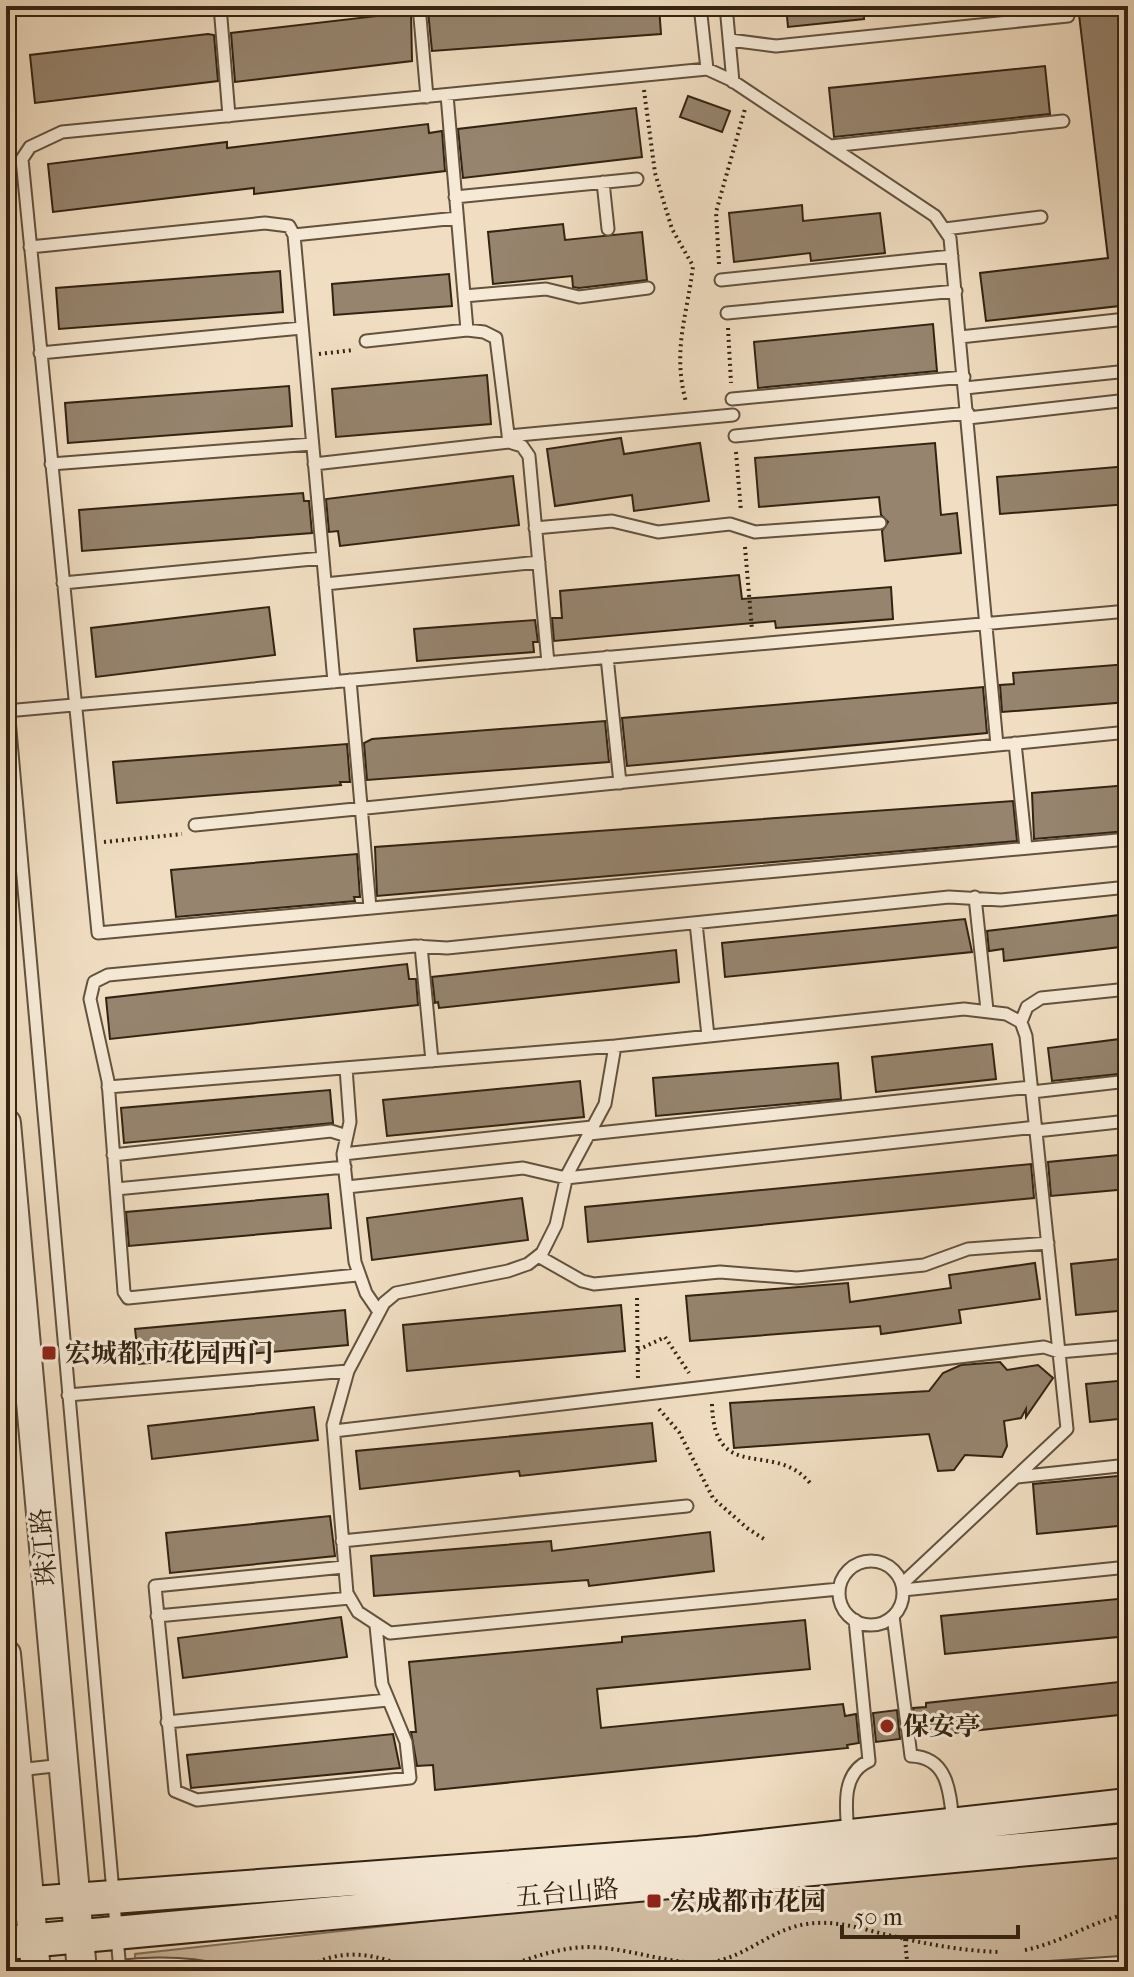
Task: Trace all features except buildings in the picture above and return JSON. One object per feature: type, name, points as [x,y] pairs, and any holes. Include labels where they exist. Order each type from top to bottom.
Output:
[{"type":"main road","name":"五台山路","points":[[25,1952],[78,1962],[119,1957],[849,1851],[953,1824],[1128,1805]]},
{"type":"main road","name":"五台山路","points":[[18,1904],[699,1853],[849,1851],[1128,1840]]},
{"type":"street","name":"珠江路","points":[[6,1123],[78,1962]]},
{"type":"street","points":[[6,1654],[17,1770],[18,1904],[25,1952]]},
{"type":"lane","points":[[220,6],[229,116]]},
{"type":"lane","points":[[419,6],[427,97]]},
{"type":"lane","points":[[700,6],[707,69]]},
{"type":"lane","points":[[726,6],[733,82]]},
{"type":"lane","points":[[730,40],[776,46],[1068,16]]},
{"type":"lane","points":[[997,745],[956,291],[945,229],[935,216],[733,82],[707,69],[62,132],[30,147],[22,159],[98,933],[1128,839]]},
{"type":"lane","points":[[447,95],[467,330]]},
{"type":"lane","points":[[830,146],[1063,121]]},
{"type":"lane","points":[[455,197],[637,179]]},
{"type":"lane","points":[[603,182],[608,229]]},
{"type":"lane","points":[[945,229],[1041,217]]},
{"type":"lane","points":[[294,235],[457,218]]},
{"type":"lane","points":[[30,247],[278,222],[289,226],[294,235],[334,682]]},
{"type":"lane","points":[[721,280],[952,256]]},
{"type":"lane","points":[[464,296],[546,289],[579,297],[648,288]]},
{"type":"lane","points":[[727,313],[956,291]]},
{"type":"lane","points":[[960,337],[1126,319]]},
{"type":"lane","points":[[40,353],[302,328]]},
{"type":"lane","points":[[366,341],[467,330],[484,332],[496,338],[508,439]]},
{"type":"lane","points":[[732,399],[1128,371]]},
{"type":"lane","points":[[735,436],[1128,400]]},
{"type":"lane","points":[[314,464],[733,415]]},
{"type":"lane","points":[[508,439],[522,446],[529,456],[548,663]]},
{"type":"lane","points":[[51,464],[312,444]]},
{"type":"lane","points":[[535,528],[612,521],[658,532],[730,524],[755,532],[880,523]]},
{"type":"lane","points":[[63,583],[323,558]]},
{"type":"lane","points":[[325,584],[539,562]]},
{"type":"lane","points":[[6,598],[6,673]]},
{"type":"lane","points":[[7,711],[1128,611]]},
{"type":"lane","points":[[607,657],[620,783]]},
{"type":"lane","points":[[350,680],[370,908]]},
{"type":"lane","points":[[6,685],[119,1957],[193,1963],[222,1971]]},
{"type":"lane","points":[[195,825],[1128,732]]},
{"type":"lane","points":[[1015,743],[1026,848]]},
{"type":"lane","points":[[357,1275],[128,1298],[124,1292],[108,1087],[90,999],[90,989],[100,977],[421,946],[447,948],[975,897],[1001,900],[1128,887]]},
{"type":"lane","points":[[975,897],[987,1010]]},
{"type":"lane","points":[[696,923],[708,1036]]},
{"type":"lane","points":[[421,946],[432,1061]]},
{"type":"lane","points":[[903,1587],[1067,1429],[1032,1089],[1021,1022],[1027,1007],[1041,998],[1128,989]]},
{"type":"lane","points":[[108,1087],[615,1046],[964,1009],[987,1010],[1021,1022]]},
{"type":"lane","points":[[615,1046],[605,1104],[566,1178],[556,1225],[538,1256],[508,1271],[396,1293],[379,1312],[348,1371],[334,1431],[344,1567],[350,1598],[358,1612],[390,1633],[839,1589]]},
{"type":"lane","points":[[346,1068],[350,1122],[344,1161],[357,1275],[379,1312]]},
{"type":"lane","points":[[116,1189],[590,1131],[1128,1081]]},
{"type":"lane","points":[[347,1187],[523,1168],[566,1178],[1128,1121]]},
{"type":"lane","points":[[113,1155],[331,1131],[347,1136]]},
{"type":"lane","points":[[538,1256],[582,1281],[749,1272],[797,1278],[924,1265],[968,1249],[1048,1243]]},
{"type":"lane","points":[[334,1431],[1044,1347],[1059,1352],[1128,1346]]},
{"type":"lane","points":[[68,1395],[348,1371]]},
{"type":"lane","points":[[1016,1477],[1128,1465]]},
{"type":"lane","points":[[342,1541],[687,1506]]},
{"type":"lane","points":[[869,1561],[889,1567],[903,1587],[902,1604],[893,1616],[879,1624],[855,1620],[843,1609],[839,1589],[849,1570],[869,1561]]},
{"type":"lane","points":[[344,1567],[155,1586],[175,1791],[197,1800],[410,1778],[406,1742],[382,1684],[376,1626]]},
{"type":"lane","points":[[903,1587],[1128,1567]]},
{"type":"lane","points":[[157,1616],[350,1598]]},
{"type":"lane","points":[[893,1616],[911,1756],[932,1759],[942,1772],[949,1792],[953,1824]]},
{"type":"lane","points":[[849,1851],[847,1789],[856,1770],[869,1761],[855,1620]]},
{"type":"lane","points":[[167,1722],[388,1700]]},
{"type":"lane","points":[[17,1770],[63,1765]]},
{"type":"lane","points":[[998,1971],[1128,1962]]},
{"type":"path","points":[[643,76],[655,173],[672,229],[693,266],[679,333],[679,376],[695,419]]},
{"type":"path","points":[[721,280],[716,212],[740,119],[752,94]]},
{"type":"path","points":[[727,313],[732,399]]},
{"type":"path","points":[[304,355],[361,349],[366,341]]},
{"type":"path","points":[[735,436],[754,644]]},
{"type":"path","points":[[89,843],[191,833],[195,825]]},
{"type":"path","points":[[637,1279],[638,1350],[643,1396],[679,1432],[713,1498],[767,1541]]},
{"type":"path","points":[[638,1350],[665,1337],[698,1387]]},
{"type":"path","points":[[711,1385],[712,1420],[721,1444],[746,1459],[784,1465],[810,1483]]},
{"type":"path","points":[[495,1971],[550,1953],[589,1947],[684,1962],[714,1962],[733,1956],[782,1929],[809,1923],[854,1925],[905,1939],[968,1950],[1023,1950],[1053,1945],[1100,1922],[1128,1914]]},
{"type":"path","points":[[905,1939],[908,1971]]},
{"type":"path","points":[[302,1971],[347,1952],[372,1954],[418,1971]]},
{"type":"shaded area","points":[[1128,1856],[1128,1971],[136,1971],[135,1954],[555,1907]]},
{"type":"place","name":"宏城都市花园西门","points":[[49,1353]]},
{"type":"place","name":"保安亭","points":[[887,1726]]},
{"type":"place","name":"宏成都市花园","points":[[654,1901]]}]
